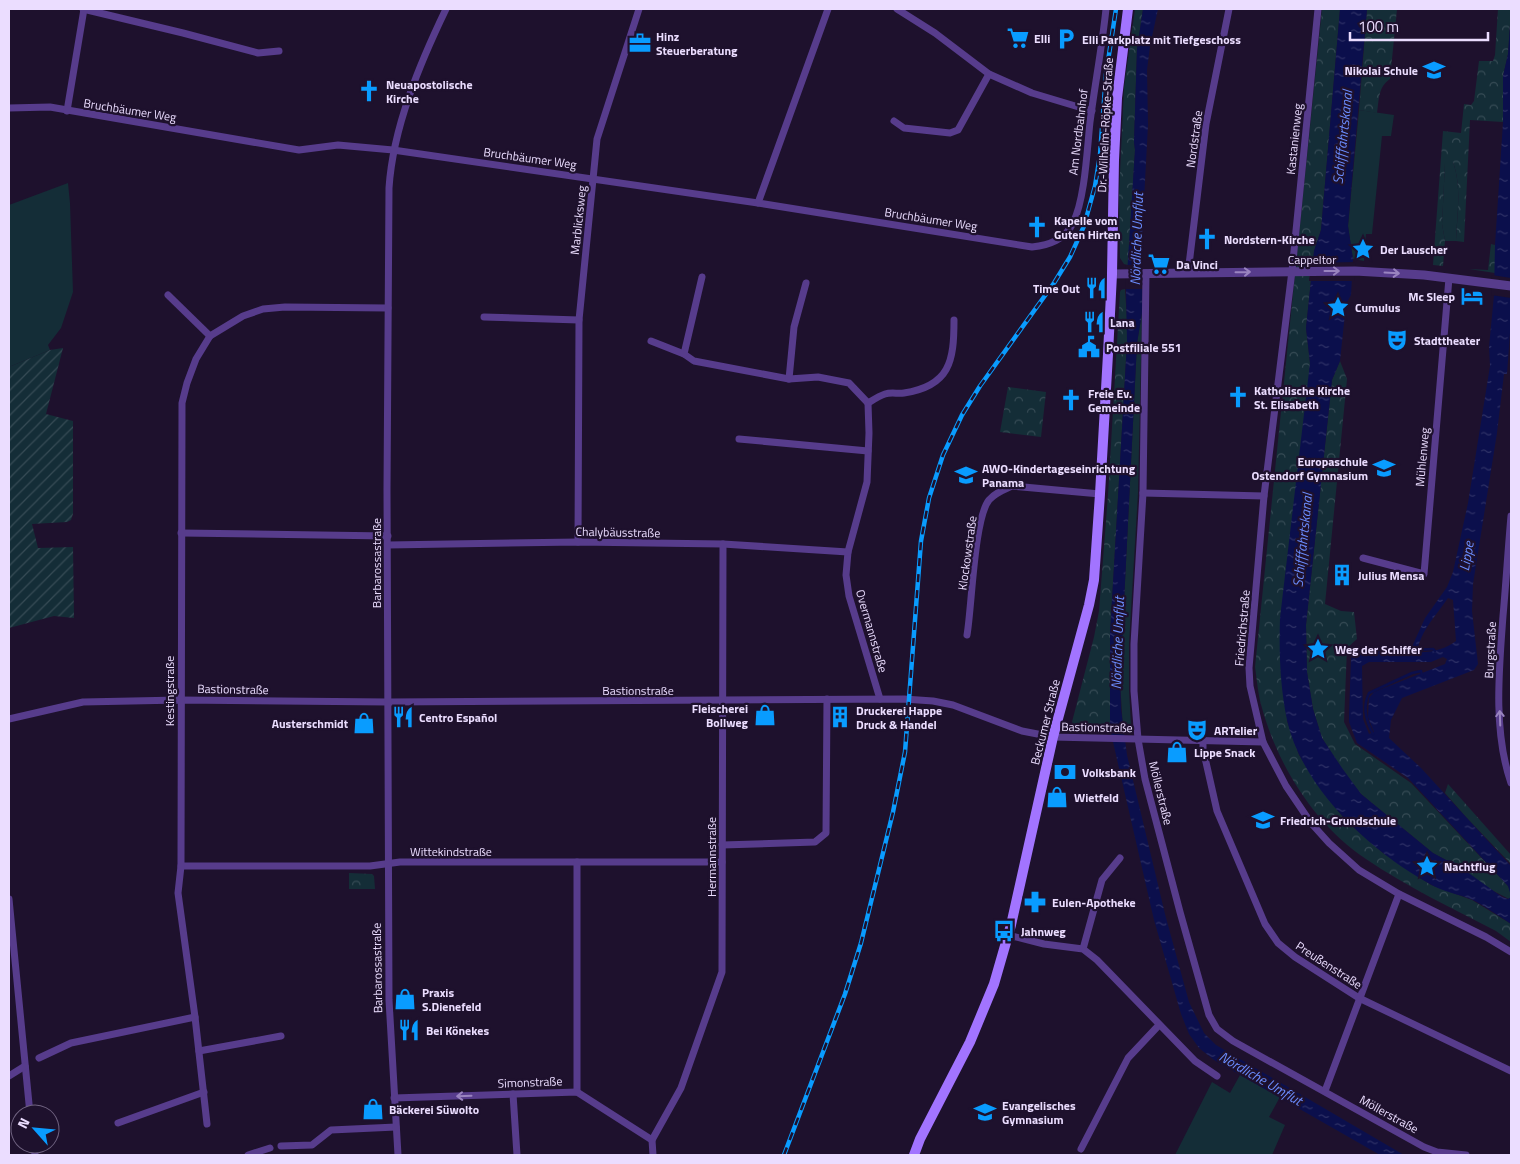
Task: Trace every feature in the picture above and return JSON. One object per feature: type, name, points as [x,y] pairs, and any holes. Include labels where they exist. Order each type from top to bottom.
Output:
[{"type":"main road","name":"Dr.-Wilhelm-Röpke-Straße","points":[[1112,274],[1117,98],[1128,9]]},
{"type":"main road","name":"Beckumer Straße","points":[[914,1155],[920,1139],[983,1014],[994,984],[1008,935],[1053,737],[1089,605],[1094,580],[1100,494],[1112,274]]},
{"type":"street","points":[[67,111],[84,9],[258,53],[279,51]]},
{"type":"street","name":"Barbarossastraße","points":[[398,1155],[389,1018],[389,188],[393,150],[414,86],[433,36],[446,9]]},
{"type":"street","name":"Marblicksweg","points":[[578,542],[579,320],[593,179],[598,139],[639,9]]},
{"type":"street","points":[[758,203],[828,9]]},
{"type":"street","points":[[897,9],[935,33],[989,74],[1032,93],[1092,111]]},
{"type":"street","name":"Am Nordbahnhof","points":[[1048,245],[1063,236],[1073,225],[1078,210],[1106,9]]},
{"type":"street","name":"Nordstraße","points":[[1188,273],[1206,124],[1229,9]]},
{"type":"street","name":"Kastanienweg","points":[[1292,271],[1318,9]]},
{"type":"street","points":[[894,121],[904,128],[950,134],[958,130],[989,74]]},
{"type":"street","name":"Bruchbäumer Weg","points":[[9,108],[50,107],[299,150],[338,145],[393,150],[758,203],[1032,246],[1048,245]]},
{"type":"street","name":"Friedrichstraße","points":[[1292,271],[1264,496],[1248,668],[1250,686],[1263,742],[1286,786],[1311,823],[1329,843],[1359,870],[1399,894],[1486,937],[1511,952]]},
{"type":"street","name":"Cappeltor","points":[[1112,274],[1355,271],[1449,278],[1511,286]]},
{"type":"street","name":"Möllerstraße","points":[[1144,273],[1143,493],[1134,644],[1134,739],[1209,1015],[1217,1029],[1227,1038],[1424,1147],[1438,1152],[1466,1155]]},
{"type":"street","points":[[684,354],[702,277]]},
{"type":"street","name":"Mühlenweg","points":[[1363,558],[1424,574],[1449,278]]},
{"type":"street","points":[[789,379],[794,326],[806,282]]},
{"type":"street","points":[[168,295],[210,336]]},
{"type":"street","name":"Kestingstraße","points":[[207,1124],[200,1051],[178,892],[181,866],[182,403],[196,359],[210,336],[243,316],[263,310],[285,307],[388,308]]},
{"type":"street","points":[[484,317],[579,320]]},
{"type":"street","points":[[651,341],[684,354],[694,361],[789,379],[818,377],[849,383],[868,403],[886,394],[904,393],[920,389],[930,385],[940,377],[949,367],[952,356],[954,320]]},
{"type":"street","name":"Overmannstraße","points":[[868,403],[867,482],[848,552],[846,575],[850,596],[880,699]]},
{"type":"street","points":[[739,439],[868,451]]},
{"type":"street","name":"Klockowstraße","points":[[968,635],[977,550],[983,513],[989,501],[999,491],[1012,486],[1100,494]]},
{"type":"street","points":[[1143,493],[1264,496]]},
{"type":"street","name":"Burgstraße","points":[[1511,516],[1502,635],[1500,726],[1511,783]]},
{"type":"street","points":[[181,533],[388,536]]},
{"type":"street","name":"Chalybäusstraße","points":[[388,545],[578,542],[723,544],[848,552]]},
{"type":"street","name":"Hermannstraße","points":[[652,1140],[681,1088],[722,972],[723,544]]},
{"type":"street","points":[[722,844],[815,842],[826,834],[827,699]]},
{"type":"street","name":"Bastionstraße","points":[[9,719],[83,702],[180,700],[388,702],[880,699],[933,701],[952,705],[1022,731],[1053,737],[1263,742]]},
{"type":"street","name":"Preußenstraße","points":[[1203,741],[1202,749],[1217,811],[1265,924],[1278,943],[1295,957],[1359,998],[1511,1070]]},
{"type":"street","points":[[1083,949],[1102,880],[1120,858]]},
{"type":"street","name":"Wittekindstraße","points":[[181,866],[370,866],[400,862],[722,862]]},
{"type":"street","points":[[577,862],[577,1092]]},
{"type":"street","points":[[1325,1091],[1399,894]]},
{"type":"street","points":[[9,899],[29,1104]]},
{"type":"street","points":[[1008,935],[1044,944],[1083,949],[1097,960],[1195,1061],[1217,1076]]},
{"type":"street","points":[[39,1058],[70,1043],[195,1017]]},
{"type":"street","points":[[1081,1149],[1128,1058],[1159,1025]]},
{"type":"street","points":[[200,1051],[281,1036]]},
{"type":"street","points":[[9,1076],[25,1066]]},
{"type":"street","points":[[118,1123],[204,1092]]},
{"type":"street","name":"Simonstraße","points":[[394,1098],[577,1092],[652,1140]]},
{"type":"street","points":[[513,1094],[517,1155]]},
{"type":"street","points":[[282,1146],[312,1145],[331,1130],[396,1127]]},
{"type":"street","points":[[652,1140],[653,1155]]},
{"type":"street","points":[[248,1155],[270,1148]]},
{"type":"green space","points":[[1135,9],[1143,9],[1137,49],[1135,150],[1128,265],[1124,264],[1120,258],[1119,195],[1124,87]]},
{"type":"green space","points":[[1322,9],[1340,9],[1321,230],[1314,251],[1306,328],[1310,363],[1287,721],[1299,755],[1321,789],[1345,820],[1383,853],[1431,885],[1472,900],[1511,924],[1511,942],[1496,931],[1397,879],[1366,859],[1330,829],[1315,812],[1288,772],[1269,730],[1262,708],[1255,667]]},
{"type":"green space","points":[[1367,9],[1397,9],[1390,79],[1381,90],[1377,113],[1359,110]]},
{"type":"green space","points":[[1498,9],[1511,9],[1508,54],[1503,76],[1503,122],[1470,120],[1464,242],[1456,241],[1458,202],[1456,172],[1453,162],[1445,163],[1442,224],[1445,241],[1443,266],[1433,265],[1443,131],[1461,133],[1464,104],[1471,105],[1474,101],[1479,61],[1493,61],[1495,55]]},
{"type":"green space","points":[[1359,110],[1394,115],[1391,136],[1382,136],[1372,234],[1366,234],[1364,261],[1353,259],[1348,226]]},
{"type":"green space","points":[[1445,162],[1453,162],[1456,172],[1458,202],[1456,241],[1445,241],[1442,224]]},
{"type":"green space","points":[[68,183],[73,292],[61,328],[48,345],[50,350],[9,367],[9,205]]},
{"type":"green space","points":[[1491,244],[1495,245],[1495,273],[1469,269],[1488,270]]},
{"type":"green space","points":[[1125,289],[1127,342],[1110,635],[1110,729],[1076,729],[1072,722],[1099,611],[1120,292]]},
{"type":"green space","points":[[1142,313],[1138,493],[1129,644],[1131,724],[1127,730],[1123,730],[1120,682],[1137,343]]},
{"type":"green space","points":[[63,348],[46,414],[73,421],[73,514],[71,520],[67,522],[32,524],[38,548],[73,547],[74,618],[54,616],[9,628],[9,367],[50,350]]},
{"type":"green space","points":[[1340,361],[1347,379],[1325,604],[1341,611],[1354,612],[1357,639],[1347,648],[1344,722],[1355,744],[1411,783],[1508,886],[1511,892],[1509,899],[1486,887],[1452,861],[1433,853],[1361,794],[1322,738],[1313,709],[1307,672],[1306,625],[1332,380]]},
{"type":"green space","points":[[1008,387],[1046,392],[1041,437],[1000,432]]},
{"type":"green space","points":[[1448,784],[1511,855],[1511,864],[1445,793]]},
{"type":"green space","points":[[349,873],[372,874],[374,876],[375,889],[349,889]]},
{"type":"green space","points":[[1240,1075],[1280,1097],[1269,1117],[1285,1125],[1272,1155],[1175,1155],[1212,1082],[1230,1093]]},
{"type":"water","name":"Nördliche Umflut","points":[[1143,9],[1158,9],[1147,70],[1148,125],[1141,257],[1142,313],[1137,343],[1120,682],[1121,709],[1127,755],[1165,914],[1189,1002],[1204,1033],[1216,1045],[1404,1155],[1380,1155],[1214,1060],[1199,1048],[1189,1034],[1181,1014],[1154,920],[1110,729],[1110,635],[1127,342],[1126,290],[1135,150],[1137,49]]},
{"type":"water","name":"Schifffahrtskanal","points":[[1340,9],[1367,9],[1348,226],[1353,259],[1351,295],[1346,304],[1340,361],[1332,380],[1306,625],[1307,672],[1313,709],[1322,738],[1361,794],[1433,853],[1452,861],[1502,897],[1508,899],[1511,897],[1511,924],[1473,900],[1440,889],[1408,871],[1363,836],[1342,816],[1307,770],[1295,745],[1287,720],[1280,669],[1280,618],[1310,363],[1306,328],[1314,251],[1321,230]]},
{"type":"water","name":"Lippe","points":[[1511,12],[1511,319],[1507,374],[1504,374],[1497,433],[1473,584],[1472,611],[1478,664],[1474,670],[1402,698],[1391,720],[1389,738],[1421,768],[1510,865],[1511,896],[1508,886],[1408,778],[1357,743],[1349,722],[1351,658],[1361,649],[1402,648],[1410,651],[1425,618],[1447,587],[1453,572],[1468,503],[1490,366],[1489,347],[1494,295],[1495,245],[1503,122],[1503,76],[1508,54]],"holes":[[[1448,598],[1453,600],[1456,641],[1438,650],[1417,652],[1425,630]],[[1443,657],[1447,659],[1445,664],[1374,692],[1369,698],[1368,717],[1374,732],[1369,734],[1363,719],[1362,666],[1369,662],[1431,662]]]},
{"type":"pier","points":[[1356,262],[1354,281],[1309,281],[1310,263]]},
{"type":"pier","points":[[1126,265],[1142,265],[1142,289],[1125,289]]},
{"type":"pier","points":[[1492,275],[1511,278],[1511,298],[1491,295]]},
{"type":"waterway","points":[[1414,650],[1433,649],[1435,651]]},
{"type":"waterway","points":[[1373,734],[1368,724],[1365,709],[1369,693],[1412,673],[1421,671],[1422,675]]},
{"type":"railway","points":[[784,1155],[845,994],[861,943],[893,812],[905,752],[921,541],[929,498],[943,455],[962,415],[980,386],[1054,283],[1070,257],[1084,226],[1095,186],[1100,155],[1106,74],[1116,9]]},
{"type":"place","name":"Elli","points":[[1018,38]]},
{"type":"place","name":"Elli Parkplatz mit Tiefgeschoss","points":[[1066,39]]},
{"type":"place","name":"Hinz Steuerberatung","points":[[640,43]]},
{"type":"place","name":"Nikolai Schule","points":[[1434,70]]},
{"type":"place","name":"Neuapostolische Kirche","points":[[369,91]]},
{"type":"place","name":"Kapelle vom Guten Hirten","points":[[1037,227]]},
{"type":"place","name":"Nordstern-Kirche","points":[[1207,239]]},
{"type":"place","name":"Der Lauscher","points":[[1363,249]]},
{"type":"place","name":"Da Vinci","points":[[1159,264]]},
{"type":"place","name":"Time Out","points":[[1096,288]]},
{"type":"place","name":"Mc Sleep","points":[[1472,296]]},
{"type":"place","name":"Cumulus","points":[[1338,307]]},
{"type":"place","name":"Lana","points":[[1094,322]]},
{"type":"place","name":"Stadttheater","points":[[1397,340]]},
{"type":"place","name":"Postfiliale 551","points":[[1089,347]]},
{"type":"place","name":"Katholische Kirche St. Elisabeth","points":[[1238,397]]},
{"type":"place","name":"Freie Ev. Gemeinde","points":[[1071,400]]},
{"type":"place","name":"Europaschule Ostendorf Gymnasium","points":[[1384,468]]},
{"type":"place","name":"AWO-Kindertageseinrichtung Panama","points":[[966,475]]},
{"type":"place","name":"Julius Mensa","points":[[1342,575]]},
{"type":"place","name":"Weg der Schiffer","points":[[1318,649]]},
{"type":"place","name":"Fleischerei Bollweg","points":[[765,715]]},
{"type":"place","name":"Centro Español","points":[[403,717]]},
{"type":"place","name":"Druckerei Happe Druck & Handel","points":[[840,717]]},
{"type":"place","name":"Austerschmidt","points":[[364,723]]},
{"type":"place","name":"ARTelier","points":[[1197,730]]},
{"type":"place","name":"Lippe Snack","points":[[1177,752]]},
{"type":"place","name":"Volksbank","points":[[1065,772]]},
{"type":"place","name":"Wietfeld","points":[[1057,797]]},
{"type":"place","name":"Friedrich-Grundschule","points":[[1263,820]]},
{"type":"place","name":"Nachtflug","points":[[1427,866]]},
{"type":"place","name":"Eulen-Apotheke","points":[[1035,902]]},
{"type":"place","name":"Jahnweg","points":[[1004,931]]},
{"type":"place","name":"Praxis S.Dienefeld","points":[[405,999]]},
{"type":"place","name":"Bei Könekes","points":[[409,1030]]},
{"type":"place","name":"Bäckerei Süwolto","points":[[373,1109]]},
{"type":"place","name":"Evangelisches Gymnasium","points":[[985,1112]]}]
